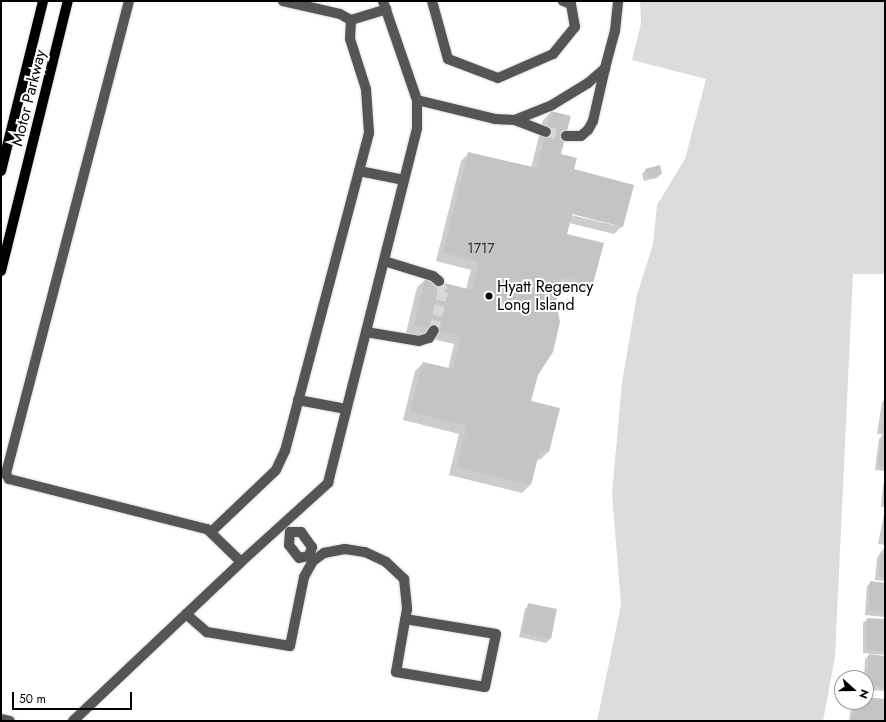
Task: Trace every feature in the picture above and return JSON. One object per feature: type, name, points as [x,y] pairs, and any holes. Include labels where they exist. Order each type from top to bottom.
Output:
[{"type":"main road","name":"Motor Parkway","points":[[1,171],[43,1]]},
{"type":"main road","name":"Motor Parkway","points":[[1,271],[68,1]]},
{"type":"street","points":[[129,1],[6,474],[9,479],[212,531],[240,562]]},
{"type":"street","points":[[283,1],[340,14],[351,20]]},
{"type":"street","points":[[432,1],[448,59],[498,78],[552,54],[575,27],[571,4],[563,1]]},
{"type":"street","points":[[566,136],[580,136],[588,130],[594,120],[614,31],[618,1]]},
{"type":"street","points":[[73,721],[240,562],[328,483],[417,128],[417,100],[384,5],[351,20]]},
{"type":"street","points":[[212,531],[276,470],[283,457],[368,133],[366,89],[350,39],[351,20]]},
{"type":"street","points":[[515,120],[588,84],[605,68]]},
{"type":"street","points":[[417,100],[495,119],[515,120],[546,132]]},
{"type":"street","points":[[359,171],[404,180]]},
{"type":"street","points":[[384,261],[433,276],[439,281]]},
{"type":"street","points":[[366,332],[419,340],[429,338],[434,330]]},
{"type":"street","points":[[298,400],[346,409]]},
{"type":"street","points":[[284,523],[290,532],[289,545],[299,558],[311,559],[324,553],[345,549],[365,552],[386,562],[404,579],[407,593],[405,619],[396,672],[485,687],[496,634],[405,619]]},
{"type":"street","points":[[186,614],[207,632],[290,646],[304,577],[311,559],[312,547],[301,532],[290,532]]},
{"type":"street","points":[[1,719],[10,721]]},
{"type":"shaded area","points":[[640,1],[885,1],[885,274],[853,274],[835,657],[823,721],[597,721],[621,605],[612,494],[622,382],[637,295],[653,244],[657,205],[685,159],[706,79],[632,60],[641,23]]},
{"type":"building","name":"Hyatt Regency Long Island","points":[[551,111],[571,116],[561,154],[577,158],[574,169],[634,185],[623,227],[572,214],[567,234],[604,243],[593,284],[562,277],[556,302],[560,322],[553,352],[538,375],[531,401],[560,408],[549,452],[540,450],[531,485],[457,467],[467,426],[410,412],[423,362],[453,369],[461,336],[414,325],[425,278],[472,290],[479,262],[443,253],[468,152],[537,168]]},
{"type":"building","points":[[660,165],[662,174],[648,178],[645,169]]},
{"type":"building","points":[[884,413],[885,430],[881,430]]},
{"type":"building","points":[[882,434],[885,434],[885,467],[878,467]]},
{"type":"building","points":[[885,520],[885,541],[882,540]]},
{"type":"building","points":[[881,553],[885,554],[885,577],[879,576]]},
{"type":"building","points":[[870,581],[885,583],[885,613],[869,611]]},
{"type":"building","points":[[528,603],[557,609],[551,639],[522,633]]},
{"type":"building","points":[[867,618],[885,619],[885,651],[867,650]]},
{"type":"building","points":[[869,654],[885,656],[885,687],[874,686],[874,670],[868,670]]},
{"type":"building","points":[[874,698],[885,699],[885,721],[851,721],[853,710],[874,710]]},
{"type":"tunnel","points":[[546,132],[566,136]]},
{"type":"tunnel","points":[[434,330],[443,291],[439,281]]},
{"type":"place","name":"Hyatt Regency Long Island","points":[[489,296]]}]
